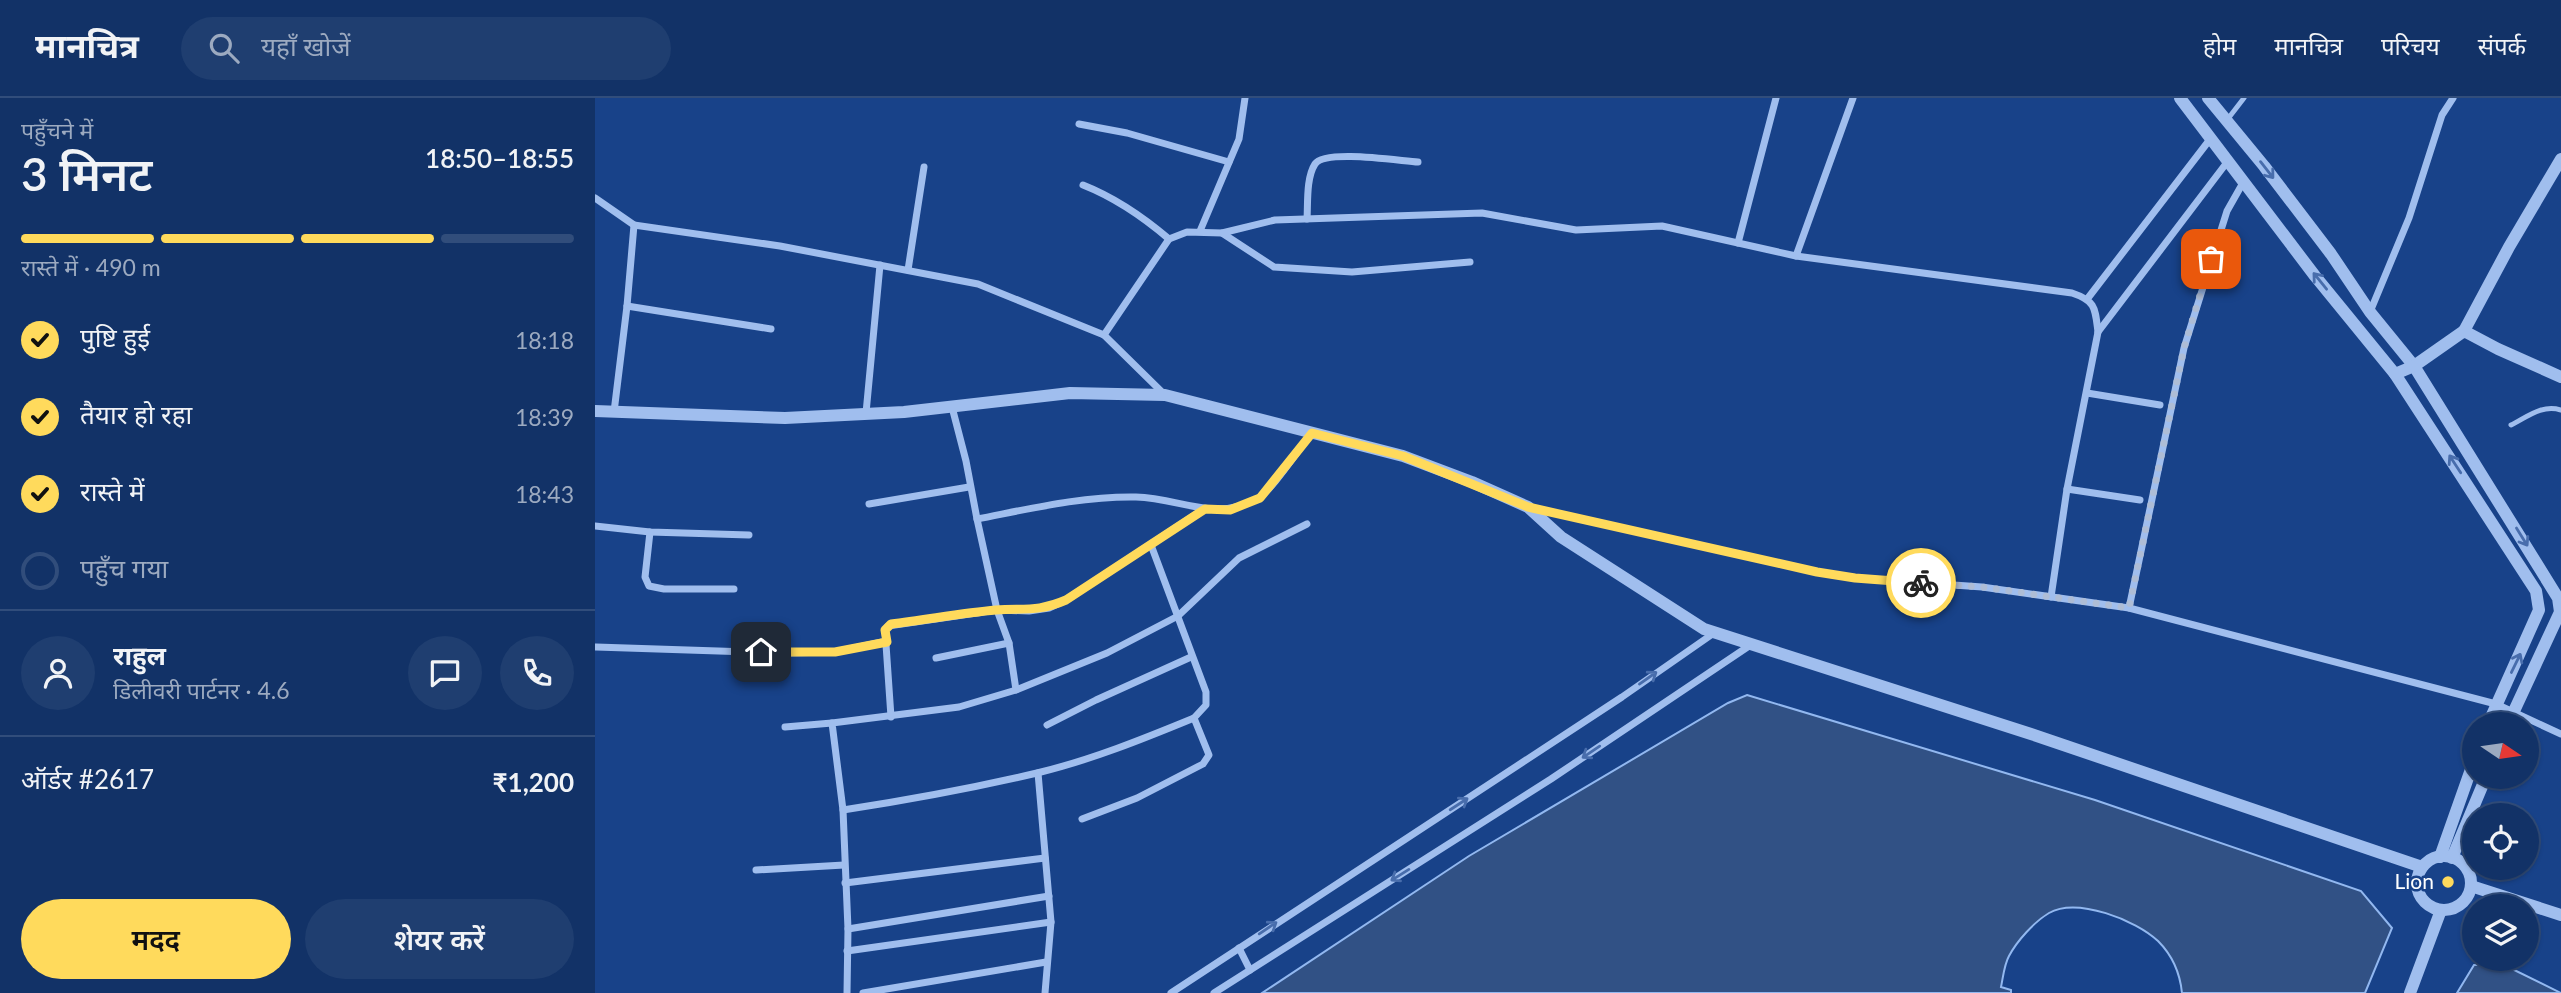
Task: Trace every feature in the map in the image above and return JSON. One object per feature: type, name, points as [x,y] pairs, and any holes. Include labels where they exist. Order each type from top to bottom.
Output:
[{"type":"street","points":[[1199,232],[1239,139],[1245,98]]},
{"type":"street","points":[[1738,243],[1776,98]]},
{"type":"street","points":[[1796,256],[1853,98]]},
{"type":"street","points":[[2180,98],[2315,276],[2395,374],[2536,591],[2539,610],[2493,712]]},
{"type":"street","points":[[595,411],[785,418],[904,412],[1070,393],[1165,395],[1403,456],[1528,507],[1817,572],[1855,578],[1982,587],[2129,608],[2496,704],[2514,712],[2560,613],[2558,598],[2552,585],[2414,366],[2370,312],[2331,254],[2208,98]]},
{"type":"street","points":[[2370,312],[2409,218],[2442,115],[2453,98]]},
{"type":"street","points":[[1079,124],[1126,133],[1229,162]]},
{"type":"street","points":[[2098,332],[2240,137]]},
{"type":"street","points":[[2088,298],[2211,138]]},
{"type":"street","points":[[1307,219],[1311,176],[1316,163],[1321,159],[1338,156],[1418,162]]},
{"type":"street","points":[[2395,374],[2414,366],[2464,331],[2561,159]]},
{"type":"street","points":[[908,270],[924,167]]},
{"type":"street","points":[[2129,608],[2184,348],[2227,211],[2244,181]]},
{"type":"street","points":[[1083,186],[1104,193],[1135,211],[1169,239]]},
{"type":"street","points":[[595,198],[634,225],[781,246],[978,284],[1104,335],[1165,395]]},
{"type":"street","points":[[1104,335],[1169,239],[1187,232],[1222,233],[1263,222],[1307,219],[1482,214],[1576,230],[1662,226],[1796,256],[2072,293],[2088,298],[2096,310],[2098,332],[2067,489],[2051,597]]},
{"type":"street","points":[[614,412],[628,306],[634,225]]},
{"type":"street","points":[[1222,233],[1274,267],[1352,272],[1470,262]]},
{"type":"street","points":[[866,413],[880,265]]},
{"type":"street","points":[[628,306],[771,329]]},
{"type":"street","points":[[2464,331],[2561,377]]},
{"type":"street","points":[[2087,393],[2160,405]]},
{"type":"street","points":[[952,407],[997,610],[1009,643],[1016,690]]},
{"type":"street","points":[[977,519],[1078,500],[1138,497],[1205,509],[1230,510],[1260,498],[1312,433]]},
{"type":"street","points":[[869,504],[969,487]]},
{"type":"street","points":[[2067,489],[2140,500]]},
{"type":"street","points":[[1528,507],[1561,537],[1703,629],[1749,646],[2031,734],[2422,867]]},
{"type":"street","points":[[891,717],[885,630],[891,624],[997,610],[1029,611],[1049,608],[1066,600],[1205,509]]},
{"type":"street","points":[[785,727],[960,708],[1016,690],[1107,653],[1178,616],[1239,558],[1307,524]]},
{"type":"street","points":[[595,526],[650,532],[749,535]]},
{"type":"street","points":[[650,532],[645,576],[649,586],[664,589],[734,589]]},
{"type":"street","points":[[843,810],[909,800],[1038,773],[1080,761],[1194,718],[1206,705],[1206,692],[1151,545]]},
{"type":"street","points":[[1171,993],[1622,697],[1714,633]]},
{"type":"street","points":[[596,647],[796,653],[835,652],[887,642]]},
{"type":"street","points":[[936,658],[1009,643]]},
{"type":"street","points":[[1214,993],[1551,779],[1749,646]]},
{"type":"street","points":[[1047,725],[1191,657]]},
{"type":"street","points":[[1083,819],[1137,798],[1203,764],[1209,755],[1194,718]]},
{"type":"street","points":[[832,723],[843,810],[848,929],[847,993]]},
{"type":"street","points":[[2539,724],[2561,734]]},
{"type":"street","points":[[1038,773],[1051,922],[1042,991]]},
{"type":"street","points":[[2446,857],[2466,789]]},
{"type":"street","points":[[2446,857],[2480,789]]},
{"type":"street","points":[[2446,857],[2464,865],[2470,875],[2468,896],[2452,909],[2431,907],[2419,892],[2417,883],[2422,867],[2433,859],[2446,857]]},
{"type":"street","points":[[845,883],[1045,858]]},
{"type":"street","points":[[755,870],[844,865]]},
{"type":"street","points":[[2471,886],[2561,915]]},
{"type":"street","points":[[848,929],[1049,896]]},
{"type":"street","points":[[2410,993],[2441,910]]},
{"type":"street","points":[[847,951],[1051,922]]},
{"type":"street","points":[[1238,948],[1250,970]]},
{"type":"street","points":[[863,993],[1046,962]]},
{"type":"lane","points":[[2227,120],[2244,98]]},
{"type":"lane","points":[[2511,425],[2542,409],[2549,407],[2561,410]]},
{"type":"water","points":[[1747,695],[2095,800],[2361,891],[2392,928],[2365,993],[2182,993],[2171,958],[2163,946],[2148,933],[2106,913],[2075,908],[2049,913],[2017,944],[2007,960],[2001,987],[2011,990],[2011,993],[1262,993],[1469,856],[1728,703]]},
{"type":"water","points":[[2470,971],[2516,971],[2561,993],[2457,993]]},
{"type":"way so far","points":[[1921,583],[1982,587],[2129,608],[2184,348],[2211,259]]},
{"type":"place","name":"Lion","points":[[2448,882]]},
{"type":"route","points":[[761,652],[835,652],[887,642],[885,630],[891,624],[997,610],[1029,611],[1049,608],[1066,600],[1205,509],[1230,510],[1260,498],[1312,433],[1403,456],[1528,507],[1817,572],[1921,583]]}]
